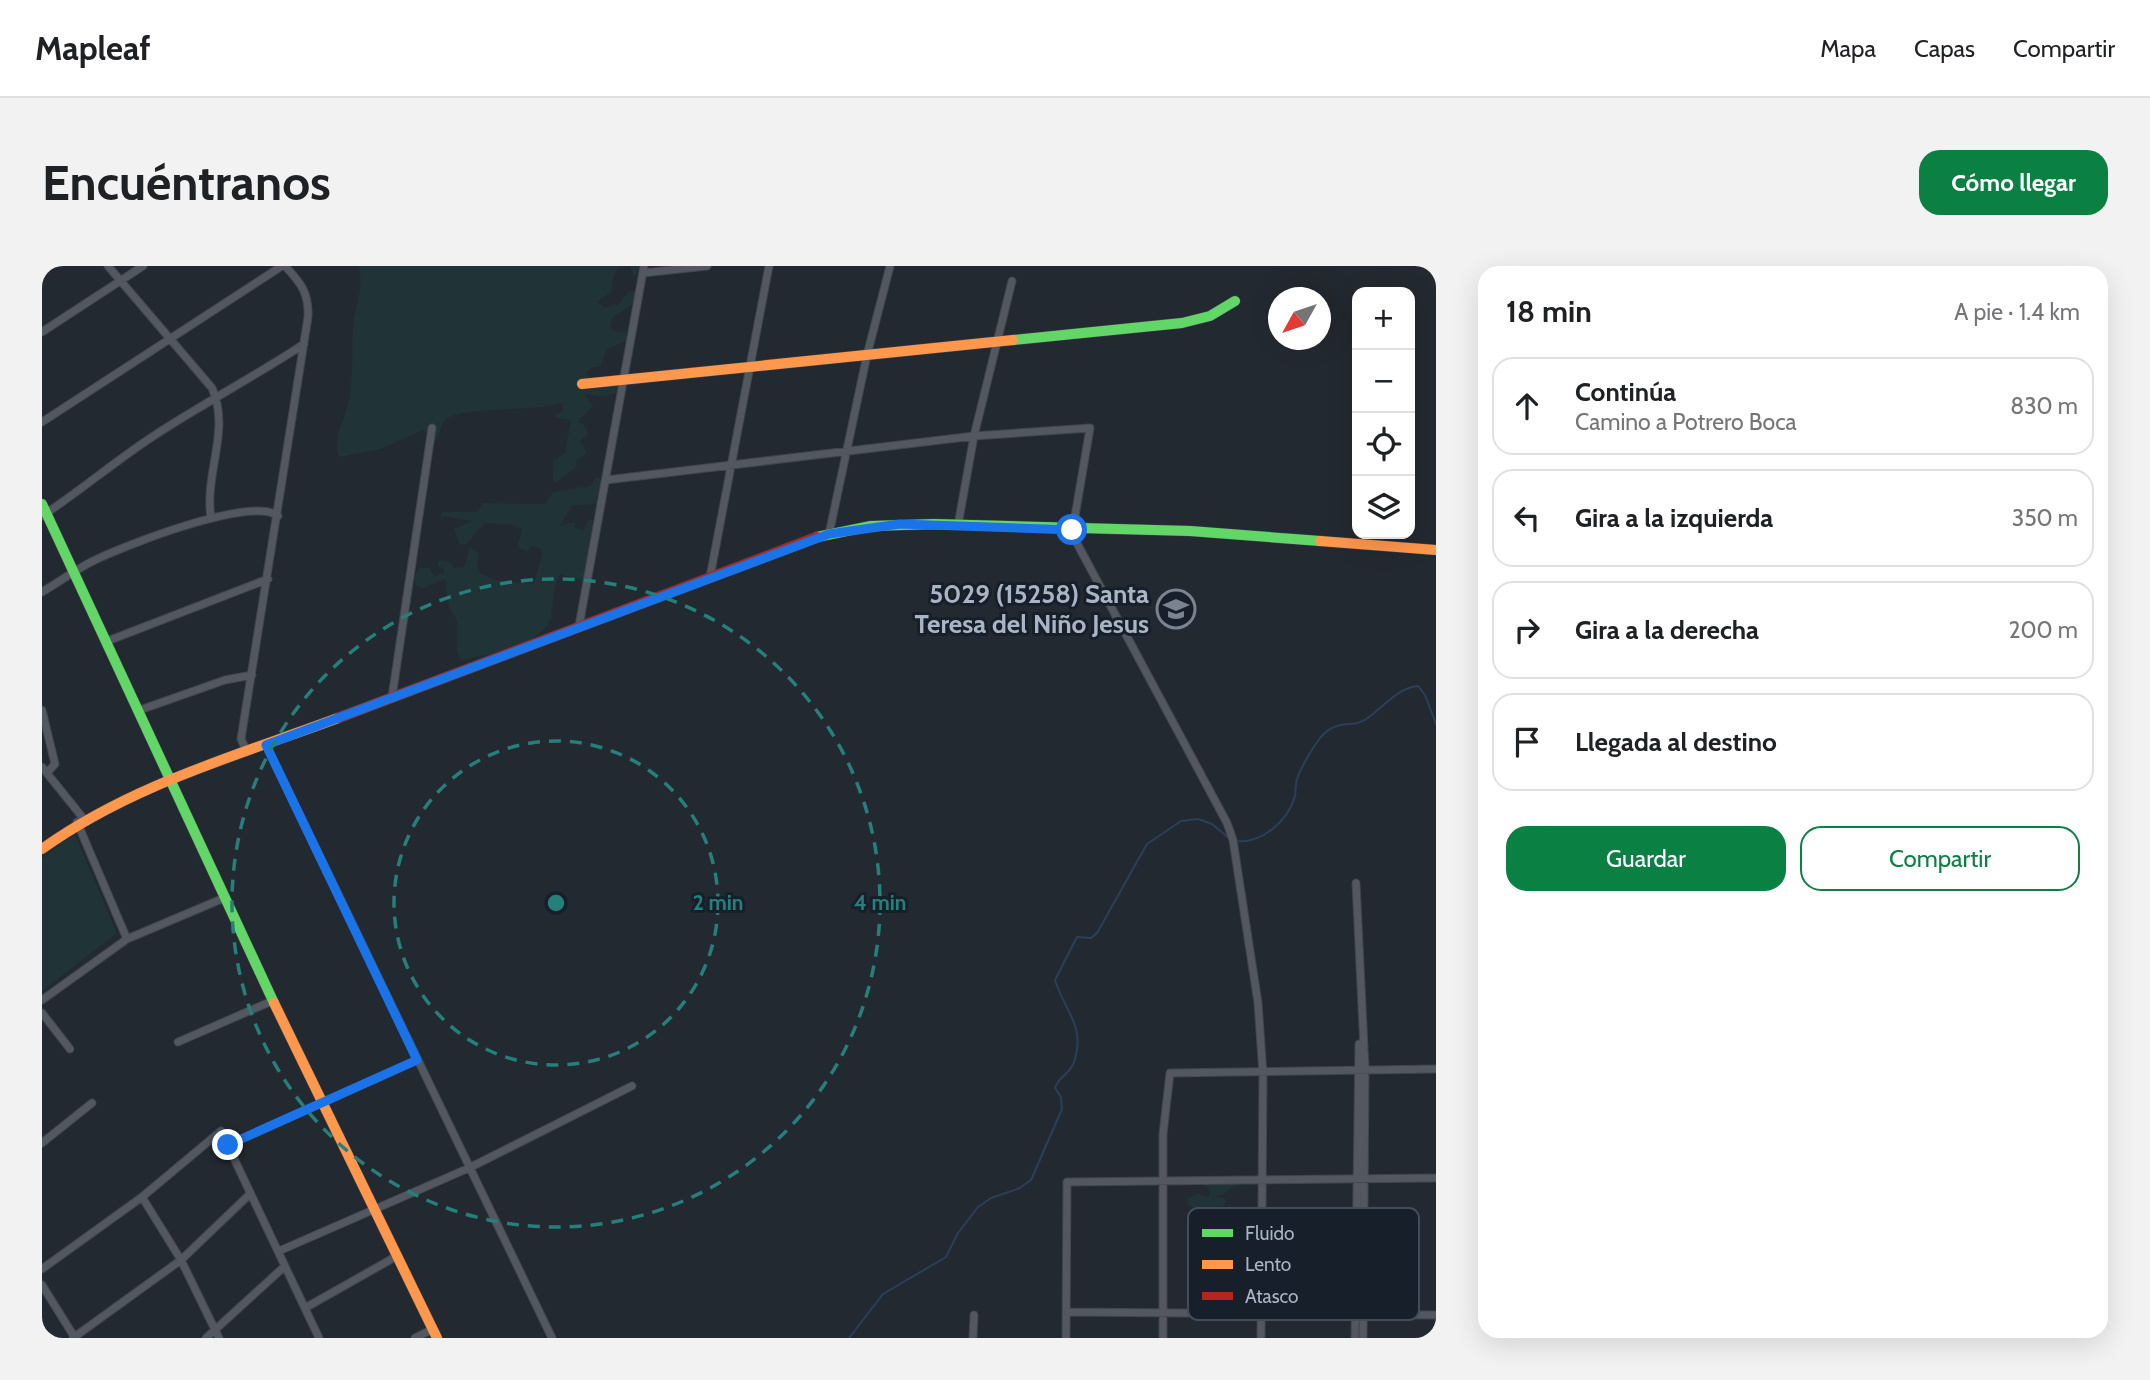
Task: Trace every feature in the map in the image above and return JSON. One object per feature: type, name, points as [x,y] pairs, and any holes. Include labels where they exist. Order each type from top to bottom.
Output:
[{"type":"street","points":[[108,266],[212,388],[216,397],[221,419],[208,500],[211,518]]},
{"type":"street","points":[[42,332],[143,266]]},
{"type":"street","points":[[42,422],[284,266],[303,285],[309,299],[304,344],[241,739],[247,752]]},
{"type":"street","points":[[579,626],[643,269],[707,266]]},
{"type":"street","points":[[710,577],[769,266]]},
{"type":"street","points":[[829,534],[867,355],[890,266]]},
{"type":"street","points":[[958,525],[974,436],[1012,281]]},
{"type":"street","points":[[582,384],[1182,323],[1210,316],[1235,301]]},
{"type":"street","points":[[304,344],[244,384],[216,397],[117,460],[43,511],[74,572],[321,1105],[435,1334],[415,1338]]},
{"type":"street","points":[[392,697],[432,428]]},
{"type":"street","points":[[606,480],[847,449],[1090,428],[1072,530],[1167,715],[1227,822],[1233,843],[1255,977],[1263,1074],[1262,1208]]},
{"type":"street","points":[[42,592],[96,559],[211,518],[260,509],[271,510],[278,516]]},
{"type":"street","points":[[42,849],[80,820],[168,777],[247,752],[829,534],[871,526],[958,525],[1190,531],[1436,550]]},
{"type":"street","points":[[106,642],[268,579]]},
{"type":"street","points":[[137,711],[225,680],[252,675]]},
{"type":"street","points":[[42,710],[55,765],[44,770],[80,820],[127,939]]},
{"type":"street","points":[[266,745],[552,1338]]},
{"type":"street","points":[[1356,883],[1361,1068],[1360,1208]]},
{"type":"street","points":[[42,1000],[127,939],[224,898]]},
{"type":"street","points":[[178,1042],[272,1001]]},
{"type":"street","points":[[42,1013],[70,1049]]},
{"type":"street","points":[[228,1145],[417,1060]]},
{"type":"street","points":[[1163,1338],[1163,1134],[1170,1073],[1263,1074],[1361,1068],[1436,1069]]},
{"type":"street","points":[[279,1251],[375,1212],[632,1086]]},
{"type":"street","points":[[42,1143],[92,1103]]},
{"type":"street","points":[[42,1268],[142,1197],[221,1131],[319,1338]]},
{"type":"street","points":[[1066,1338],[1067,1182],[1436,1178]]},
{"type":"street","points":[[42,1285],[74,1338],[181,1260],[250,1194]]},
{"type":"street","points":[[142,1197],[181,1260],[217,1335]]},
{"type":"street","points":[[305,1308],[397,1256]]},
{"type":"street","points":[[206,1338],[217,1335],[285,1266]]},
{"type":"street","points":[[1067,1312],[1188,1315]]},
{"type":"street","points":[[973,1338],[974,1315]]},
{"type":"street","points":[[1261,1320],[1261,1338]]},
{"type":"street","points":[[1355,1338],[1359,1320]]},
{"type":"street","points":[[1361,1320],[1363,1338]]},
{"type":"green space","points":[[359,266],[630,266],[619,268],[614,274],[611,292],[598,301],[604,308],[619,304],[629,290],[636,292],[635,303],[613,317],[610,327],[618,333],[626,331],[627,341],[607,349],[601,366],[590,368],[586,374],[599,384],[617,385],[617,392],[604,397],[585,394],[593,406],[577,422],[583,424],[588,434],[580,441],[587,453],[576,460],[577,467],[556,482],[553,480],[553,461],[565,453],[571,420],[556,418],[555,414],[562,412],[563,404],[560,403],[533,408],[462,413],[443,422],[435,440],[423,430],[381,449],[339,457],[338,435],[351,391],[352,338],[360,292]]},
{"type":"green space","points":[[630,266],[641,266],[634,277]]},
{"type":"green space","points":[[596,477],[602,480],[596,504],[571,506],[560,526],[575,522],[574,527],[583,531],[587,521],[593,519],[584,578],[581,580],[560,574],[554,589],[551,617],[538,635],[513,647],[461,660],[457,650],[457,620],[449,608],[445,579],[422,589],[416,585],[414,578],[419,568],[430,568],[434,577],[444,572],[444,569],[437,566],[439,560],[451,562],[454,568],[464,567],[470,547],[479,553],[477,568],[481,574],[495,580],[534,584],[543,550],[533,546],[527,551],[520,549],[518,543],[522,529],[514,525],[484,523],[467,544],[460,545],[454,529],[473,521],[441,516],[441,512],[478,512],[483,503],[545,504],[553,492],[590,486]]},
{"type":"green space","points":[[74,833],[117,933],[42,991],[42,858]]},
{"type":"green space","points":[[1203,1183],[1243,1185],[1231,1187],[1224,1194],[1215,1197],[1224,1198],[1226,1203],[1222,1208],[1193,1208],[1187,1203],[1188,1198],[1197,1194],[1209,1197],[1210,1190]]},
{"type":"waterway","points":[[1235,841],[1255,839],[1280,822],[1292,805],[1301,769],[1327,731],[1340,725],[1363,721],[1398,694],[1418,686],[1425,695],[1436,724]]},
{"type":"waterway","points":[[849,1338],[883,1294],[946,1257],[958,1233],[978,1207],[991,1198],[1020,1188],[1031,1180],[1062,1109],[1061,1097],[1055,1088],[1072,1066],[1077,1049],[1076,1029],[1055,980],[1077,937],[1091,938],[1097,933],[1147,844],[1181,821],[1198,819],[1212,824],[1230,839]]},
{"type":"traffic: fast","points":[[1013,340],[1182,323],[1210,316],[1235,301]]},
{"type":"traffic: fast","points":[[42,504],[274,1003]]},
{"type":"traffic: fast","points":[[817,537],[871,526],[934,524],[1190,531],[1320,541]]},
{"type":"traffic: slow","points":[[582,384],[1013,340]]},
{"type":"traffic: slow","points":[[1320,541],[1436,550]]},
{"type":"traffic: slow","points":[[42,849],[111,807],[148,789],[338,718]]},
{"type":"traffic: slow","points":[[274,1003],[437,1338]]},
{"type":"traffic: jam","points":[[338,718],[817,537]]},
{"type":"place","name":"5029 (15258) Santa Teresa del Niño Jesus","points":[[1176,609]]},
{"type":"route","points":[[228,1145],[417,1060],[266,745],[809,539],[841,530],[900,524],[934,524],[1072,530]]}]
